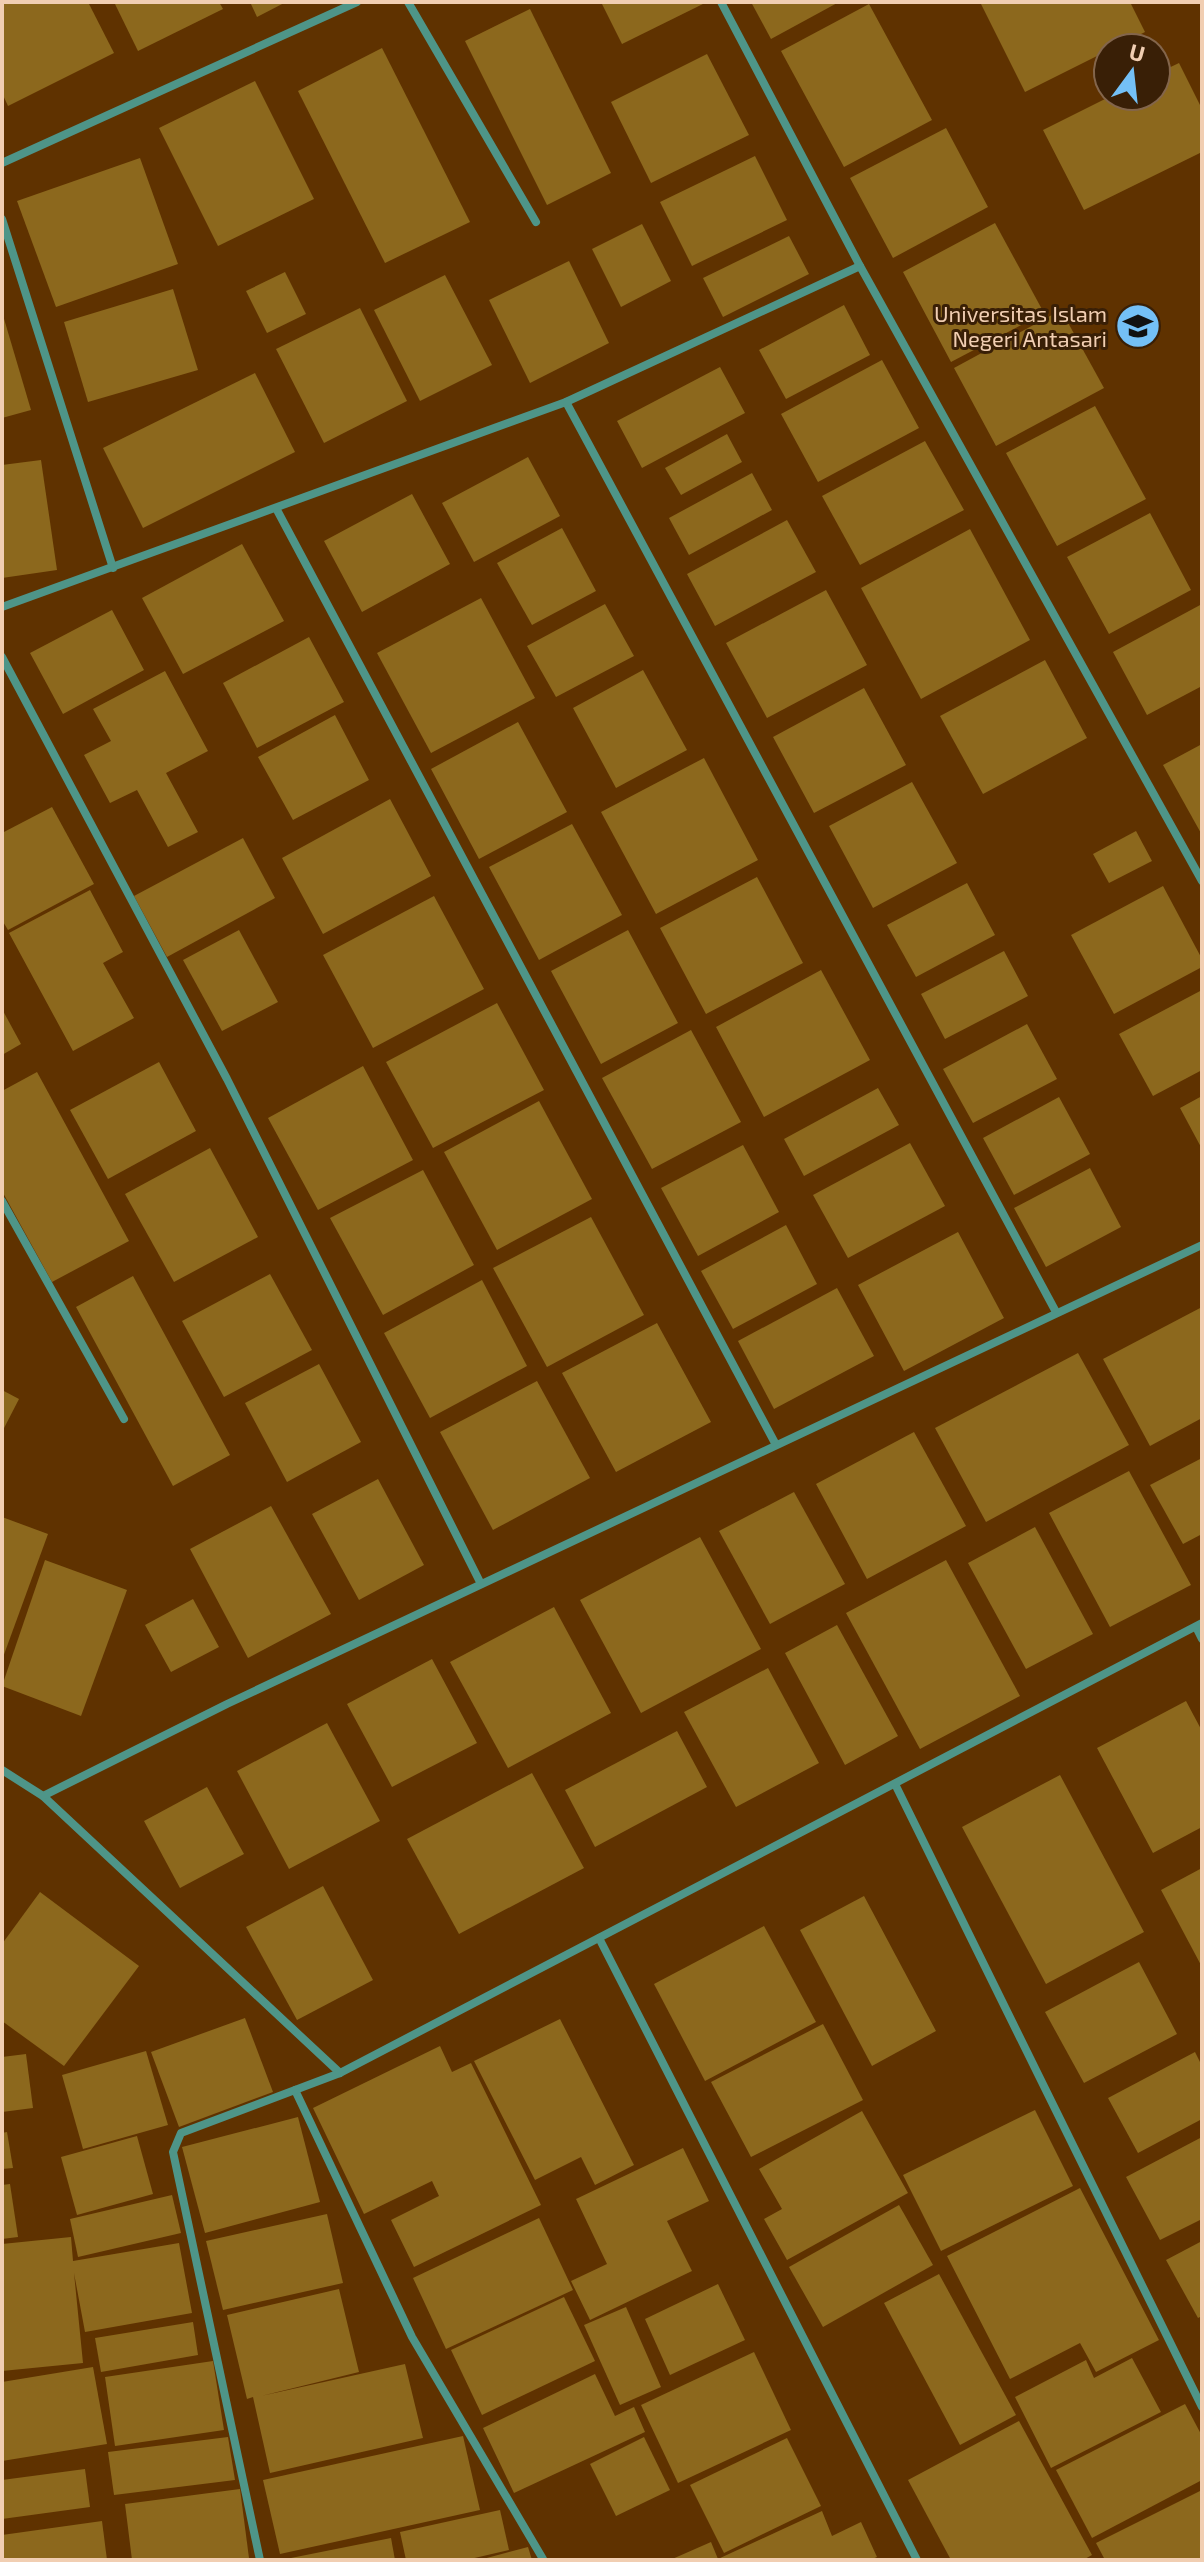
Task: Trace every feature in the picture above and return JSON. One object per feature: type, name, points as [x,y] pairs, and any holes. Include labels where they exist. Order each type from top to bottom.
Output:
[{"type":"street","points":[[2,163],[357,2]]},
{"type":"street","points":[[408,2],[536,222]]},
{"type":"street","points":[[721,2],[860,266],[1202,881]]},
{"type":"street","points":[[2,219],[113,568]]},
{"type":"street","points":[[2,607],[277,510],[566,402],[860,266]]},
{"type":"street","points":[[566,402],[1056,1312]]},
{"type":"street","points":[[277,510],[775,1443]]},
{"type":"street","points":[[2,657],[227,1079],[481,1584]]},
{"type":"street","points":[[2,1201],[124,1419]]},
{"type":"street","points":[[43,1796],[227,1704],[618,1522],[775,1443],[1202,1245]]},
{"type":"street","points":[[260,2560],[173,2152],[181,2133],[340,2073],[1199,1625],[1202,1639]]},
{"type":"street","points":[[2,1770],[43,1796],[340,2073]]},
{"type":"street","points":[[895,1784],[1202,2407]]},
{"type":"street","points":[[599,1938],[917,2560]]},
{"type":"street","points":[[295,2090],[412,2337],[543,2559]]},
{"type":"building","points":[[2,2],[88,2],[114,53],[8,106],[2,93]]},
{"type":"building","points":[[114,2],[219,2],[223,9],[138,51]]},
{"type":"building","points":[[250,2],[286,2],[257,17]]},
{"type":"building","points":[[601,2],[707,2],[622,44]]},
{"type":"building","points":[[751,2],[839,2],[771,39]]},
{"type":"building","points":[[980,2],[1130,2],[1145,32],[1092,32],[1092,58],[1025,92]]},
{"type":"building","points":[[869,4],[932,120],[844,167],[781,51]]},
{"type":"building","points":[[530,9],[611,173],[547,205],[465,41]]},
{"type":"building","points":[[382,48],[470,222],[385,263],[298,91]]},
{"type":"building","points":[[707,54],[749,135],[651,183],[611,102]]},
{"type":"building","points":[[1179,63],[1202,109],[1202,152],[1084,210],[1043,130],[1092,106],[1092,112],[1172,112],[1172,66]]},
{"type":"building","points":[[255,81],[314,199],[218,246],[159,128]]},
{"type":"building","points":[[946,128],[988,207],[893,258],[850,178]]},
{"type":"building","points":[[755,156],[787,220],[692,266],[660,202]]},
{"type":"building","points":[[140,158],[178,264],[56,307],[17,201]]},
{"type":"building","points":[[995,223],[1044,313],[951,362],[903,272]]},
{"type":"building","points":[[642,224],[671,281],[621,307],[592,249]]},
{"type":"building","points":[[789,236],[809,274],[723,317],[703,278]]},
{"type":"building","points":[[569,261],[609,343],[530,383],[489,300]]},
{"type":"building","points":[[285,272],[306,314],[267,333],[246,291]]},
{"type":"building","points":[[445,275],[492,365],[420,401],[374,310]]},
{"type":"building","points":[[173,289],[198,370],[88,402],[64,322]]},
{"type":"building","points":[[844,305],[870,355],[786,399],[759,350]]},
{"type":"building","points":[[360,308],[407,401],[324,443],[276,349]]},
{"type":"building","points":[[1061,310],[1104,388],[996,446],[954,368]]},
{"type":"building","points":[[2,312],[31,410],[2,418]]},
{"type":"building","points":[[882,360],[919,428],[818,482],[781,414]]},
{"type":"building","points":[[720,367],[745,413],[642,468],[617,421]]},
{"type":"building","points":[[255,373],[295,452],[143,528],[103,448]]},
{"type":"building","points":[[1095,406],[1146,499],[1057,546],[1006,453]]},
{"type":"building","points":[[727,434],[742,462],[681,495],[665,468]]},
{"type":"building","points":[[925,441],[964,510],[860,565],[822,496]]},
{"type":"building","points":[[528,457],[560,516],[474,562],[442,503]]},
{"type":"building","points":[[41,460],[57,570],[2,578],[2,465]]},
{"type":"building","points":[[752,473],[772,510],[689,555],[669,518]]},
{"type":"building","points":[[412,494],[450,564],[362,612],[324,541]]},
{"type":"building","points":[[1150,513],[1191,590],[1109,634],[1067,557]]},
{"type":"building","points":[[787,520],[816,572],[715,626],[687,574]]},
{"type":"building","points":[[562,528],[596,591],[532,625],[497,563]]},
{"type":"building","points":[[970,529],[1030,640],[921,699],[861,588]]},
{"type":"building","points":[[242,544],[284,621],[183,674],[142,598]]},
{"type":"building","points":[[826,590],[867,665],[767,718],[726,643]]},
{"type":"building","points":[[481,598],[535,698],[431,753],[377,653]]},
{"type":"building","points":[[605,604],[634,656],[556,697],[527,646]]},
{"type":"building","points":[[1202,604],[1202,686],[1147,715],[1113,652]]},
{"type":"building","points":[[112,610],[144,670],[63,714],[30,653]]},
{"type":"building","points":[[309,637],[344,702],[257,748],[223,683]]},
{"type":"building","points":[[1045,660],[1087,738],[983,794],[940,716]]},
{"type":"building","points":[[643,670],[687,750],[616,788],[573,708]]},
{"type":"building","points":[[165,671],[208,751],[166,773],[198,832],[168,847],[137,790],[110,803],[84,755],[111,741],[93,709]]},
{"type":"building","points":[[864,688],[906,765],[814,813],[773,737]]},
{"type":"building","points":[[335,715],[369,780],[293,820],[258,757]]},
{"type":"building","points":[[518,722],[567,812],[479,859],[431,769]]},
{"type":"building","points":[[1202,744],[1202,835],[1163,765]]},
{"type":"building","points":[[704,758],[758,860],[656,914],[601,812]]},
{"type":"building","points":[[912,782],[957,863],[873,908],[829,826]]},
{"type":"building","points":[[390,799],[431,876],[323,934],[282,858]]},
{"type":"building","points":[[52,807],[94,884],[8,930],[2,920],[2,833]]},
{"type":"building","points":[[572,824],[622,915],[539,960],[489,867]]},
{"type":"building","points":[[1136,831],[1152,861],[1109,883],[1093,854]]},
{"type":"building","points":[[243,838],[275,898],[167,957],[134,896]]},
{"type":"building","points":[[757,877],[803,963],[706,1014],[660,928]]},
{"type":"building","points":[[967,883],[995,935],[916,977],[887,925]]},
{"type":"building","points":[[1163,886],[1202,959],[1202,967],[1114,1014],[1071,935]]},
{"type":"building","points":[[90,890],[123,952],[103,963],[134,1018],[73,1051],[9,933]]},
{"type":"building","points":[[434,896],[484,989],[373,1048],[323,955]]},
{"type":"building","points":[[239,930],[278,1002],[222,1031],[183,960]]},
{"type":"building","points":[[628,930],[678,1023],[601,1064],[551,971]]},
{"type":"building","points":[[1004,951],[1028,996],[945,1039],[921,994]]},
{"type":"building","points":[[821,970],[870,1060],[764,1117],[716,1027]]},
{"type":"building","points":[[1202,990],[1202,1070],[1153,1096],[1119,1034]]},
{"type":"building","points":[[497,1003],[544,1090],[433,1148],[386,1062]]},
{"type":"building","points":[[2,1009],[21,1044],[2,1055]]},
{"type":"building","points":[[1027,1024],[1057,1079],[973,1123],[943,1069]]},
{"type":"building","points":[[691,1030],[741,1122],[652,1169],[602,1078]]},
{"type":"building","points":[[159,1062],[196,1131],[108,1179],[70,1110]]},
{"type":"building","points":[[363,1066],[413,1160],[318,1210],[268,1118]]},
{"type":"building","points":[[37,1072],[129,1241],[52,1282],[2,1191],[2,1091]]},
{"type":"building","points":[[878,1088],[899,1125],[804,1176],[784,1139]]},
{"type":"building","points":[[1202,1096],[1202,1149],[1180,1108]]},
{"type":"building","points":[[1059,1097],[1090,1154],[1014,1195],[983,1138]]},
{"type":"building","points":[[539,1101],[592,1199],[497,1250],[444,1152]]},
{"type":"building","points":[[910,1143],[945,1206],[848,1258],[813,1195]]},
{"type":"building","points":[[743,1145],[779,1212],[698,1256],[661,1188]]},
{"type":"building","points":[[210,1148],[258,1237],[174,1282],[125,1194]]},
{"type":"building","points":[[1090,1168],[1121,1227],[1046,1267],[1014,1208]]},
{"type":"building","points":[[423,1170],[474,1265],[383,1315],[330,1218]]},
{"type":"building","points":[[591,1217],[644,1315],[547,1367],[493,1268]]},
{"type":"building","points":[[786,1225],[817,1284],[733,1329],[701,1271]]},
{"type":"building","points":[[958,1232],[1004,1318],[904,1371],[858,1285]]},
{"type":"building","points":[[270,1274],[312,1350],[224,1397],[182,1321]]},
{"type":"building","points":[[133,1276],[230,1455],[173,1486],[76,1307]]},
{"type":"building","points":[[482,1280],[527,1366],[430,1418],[384,1333]]},
{"type":"building","points":[[837,1288],[874,1356],[774,1409],[738,1341]]},
{"type":"building","points":[[1202,1307],[1202,1418],[1150,1446],[1103,1359]]},
{"type":"building","points":[[657,1323],[711,1422],[616,1472],[562,1373]]},
{"type":"building","points":[[1078,1353],[1129,1445],[986,1522],[935,1428]]},
{"type":"building","points":[[319,1364],[361,1442],[287,1482],[245,1403]]},
{"type":"building","points":[[537,1381],[590,1478],[493,1530],[440,1432]]},
{"type":"building","points":[[2,1390],[19,1399],[2,1432]]},
{"type":"building","points":[[914,1432],[966,1526],[867,1579],[816,1484]]},
{"type":"building","points":[[1202,1458],[1202,1534],[1183,1544],[1150,1485]]},
{"type":"building","points":[[1129,1471],[1191,1585],[1110,1627],[1049,1513]]},
{"type":"building","points":[[378,1479],[424,1565],[359,1600],[312,1514]]},
{"type":"building","points":[[794,1492],[845,1584],[770,1624],[719,1531]]},
{"type":"building","points":[[271,1506],[331,1614],[248,1658],[190,1549]]},
{"type":"building","points":[[2,1517],[48,1534],[2,1660]]},
{"type":"building","points":[[1035,1527],[1093,1634],[1026,1669],[968,1563]]},
{"type":"building","points":[[700,1537],[761,1649],[641,1713],[580,1600]]},
{"type":"building","points":[[45,1560],[127,1590],[81,1716],[2,1686]]},
{"type":"building","points":[[946,1560],[1020,1696],[920,1749],[846,1613]]},
{"type":"building","points":[[193,1599],[219,1647],[171,1672],[145,1625]]},
{"type":"building","points":[[554,1607],[611,1713],[508,1768],[450,1662]]},
{"type":"building","points":[[837,1625],[898,1736],[845,1765],[785,1653]]},
{"type":"building","points":[[432,1659],[477,1743],[392,1787],[347,1704]]},
{"type":"building","points":[[768,1668],[819,1763],[736,1807],[684,1712]]},
{"type":"building","points":[[1186,1701],[1202,1731],[1202,1827],[1153,1853],[1097,1748]]},
{"type":"building","points":[[327,1723],[380,1821],[289,1869],[237,1771]]},
{"type":"building","points":[[677,1731],[707,1787],[595,1847],[565,1790]]},
{"type":"building","points":[[532,1773],[584,1868],[459,1934],[407,1839]]},
{"type":"building","points":[[1060,1775],[1144,1932],[1046,1984],[962,1827]]},
{"type":"building","points":[[207,1787],[244,1854],[180,1888],[144,1821]]},
{"type":"building","points":[[1202,1868],[1202,1967],[1161,1890]]},
{"type":"building","points":[[323,1886],[373,1980],[297,2020],[246,1927]]},
{"type":"building","points":[[40,1892],[139,1966],[64,2066],[2,2021],[2,1944]]},
{"type":"building","points":[[864,1896],[936,2031],[872,2066],[800,1930]]},
{"type":"building","points":[[764,1926],[816,2022],[705,2081],[654,1984]]},
{"type":"building","points":[[1139,1962],[1177,2034],[1084,2083],[1045,2012]]},
{"type":"building","points":[[245,2018],[273,2092],[179,2127],[151,2052]]},
{"type":"building","points":[[560,2019],[634,2165],[595,2185],[581,2157],[535,2180],[474,2061]]},
{"type":"building","points":[[823,2024],[863,2100],[751,2157],[711,2082]]},
{"type":"building","points":[[440,2046],[452,2072],[471,2063],[541,2205],[414,2267],[391,2220],[439,2196],[432,2181],[364,2214],[313,2108]]},
{"type":"building","points":[[146,2051],[168,2125],[83,2149],[62,2075]]},
{"type":"building","points":[[1195,2052],[1202,2066],[1202,2119],[1138,2153],[1108,2098]]},
{"type":"building","points":[[26,2054],[33,2108],[2,2112],[2,2057]]},
{"type":"building","points":[[1035,2110],[1073,2186],[941,2251],[903,2175]]},
{"type":"building","points":[[862,2111],[908,2193],[787,2260],[764,2219],[782,2209],[759,2169]]},
{"type":"building","points":[[298,2117],[320,2202],[205,2233],[182,2147]]},
{"type":"building","points":[[7,2132],[13,2168],[2,2169],[2,2133]]},
{"type":"building","points":[[137,2136],[153,2194],[77,2215],[61,2157]]},
{"type":"building","points":[[1202,2137],[1202,2219],[1160,2240],[1126,2177]]},
{"type":"building","points":[[683,2148],[709,2201],[667,2221],[692,2271],[590,2320],[571,2281],[607,2264],[576,2199]]},
{"type":"building","points":[[10,2184],[18,2237],[2,2239],[2,2185]]},
{"type":"building","points":[[1080,2188],[1159,2340],[1096,2372],[1080,2343],[1010,2379],[947,2256]]},
{"type":"building","points":[[172,2195],[181,2233],[78,2257],[70,2219]]},
{"type":"building","points":[[899,2205],[933,2265],[823,2327],[789,2267]]},
{"type":"building","points":[[327,2214],[343,2283],[223,2310],[206,2241]]},
{"type":"building","points":[[539,2218],[573,2290],[446,2349],[413,2278]]},
{"type":"building","points":[[71,2237],[73,2261],[179,2243],[192,2313],[85,2332],[74,2273],[83,2363],[2,2371],[2,2244]]},
{"type":"building","points":[[1202,2241],[1202,2316],[1198,2318],[1166,2260]]},
{"type":"building","points":[[939,2274],[1016,2415],[960,2445],[884,2303]]},
{"type":"building","points":[[718,2284],[745,2340],[670,2375],[645,2319]]},
{"type":"building","points":[[339,2289],[359,2372],[261,2396],[405,2364],[423,2438],[270,2473],[253,2397],[247,2399],[227,2315]]},
{"type":"building","points":[[564,2297],[595,2361],[482,2415],[451,2350]]},
{"type":"building","points":[[626,2307],[661,2387],[620,2405],[584,2325]]},
{"type":"building","points":[[193,2322],[198,2355],[101,2372],[95,2338]]},
{"type":"building","points":[[754,2352],[791,2430],[678,2483],[641,2405]]},
{"type":"building","points":[[1132,2358],[1161,2412],[1051,2468],[1015,2397],[1086,2360],[1094,2378]]},
{"type":"building","points":[[213,2361],[224,2430],[115,2446],[105,2377]]},
{"type":"building","points":[[93,2367],[107,2444],[2,2461],[2,2382]]},
{"type":"building","points":[[595,2374],[615,2416],[634,2407],[645,2432],[514,2493],[483,2428]]},
{"type":"building","points":[[1185,2404],[1202,2436],[1202,2480],[1092,2538],[1056,2470]]},
{"type":"building","points":[[1019,2421],[1092,2555],[1083,2560],[951,2560],[908,2480]]},
{"type":"building","points":[[463,2436],[480,2510],[280,2554],[263,2480]]},
{"type":"building","points":[[228,2437],[235,2480],[114,2495],[108,2452]]},
{"type":"building","points":[[644,2437],[670,2490],[616,2516],[590,2464]]},
{"type":"building","points":[[787,2438],[821,2506],[724,2553],[690,2485]]},
{"type":"building","points":[[85,2469],[90,2507],[2,2519],[2,2480]]},
{"type":"building","points":[[240,2489],[249,2558],[132,2560],[125,2504]]},
{"type":"building","points":[[1202,2490],[1202,2560],[1105,2560],[1096,2543]]},
{"type":"building","points":[[500,2510],[509,2550],[466,2560],[406,2560],[400,2532]]},
{"type":"building","points":[[822,2511],[832,2536],[861,2522],[877,2557],[870,2560],[670,2560],[711,2542],[718,2559]]},
{"type":"building","points":[[102,2521],[107,2560],[3,2560],[2,2535]]},
{"type":"building","points":[[391,2538],[395,2560],[286,2560],[286,2559]]},
{"type":"building","points":[[528,2547],[532,2560],[483,2560],[483,2559]]},
{"type":"place","name":"Universitas Islam Negeri Antasari","points":[[1138,326]]}]
